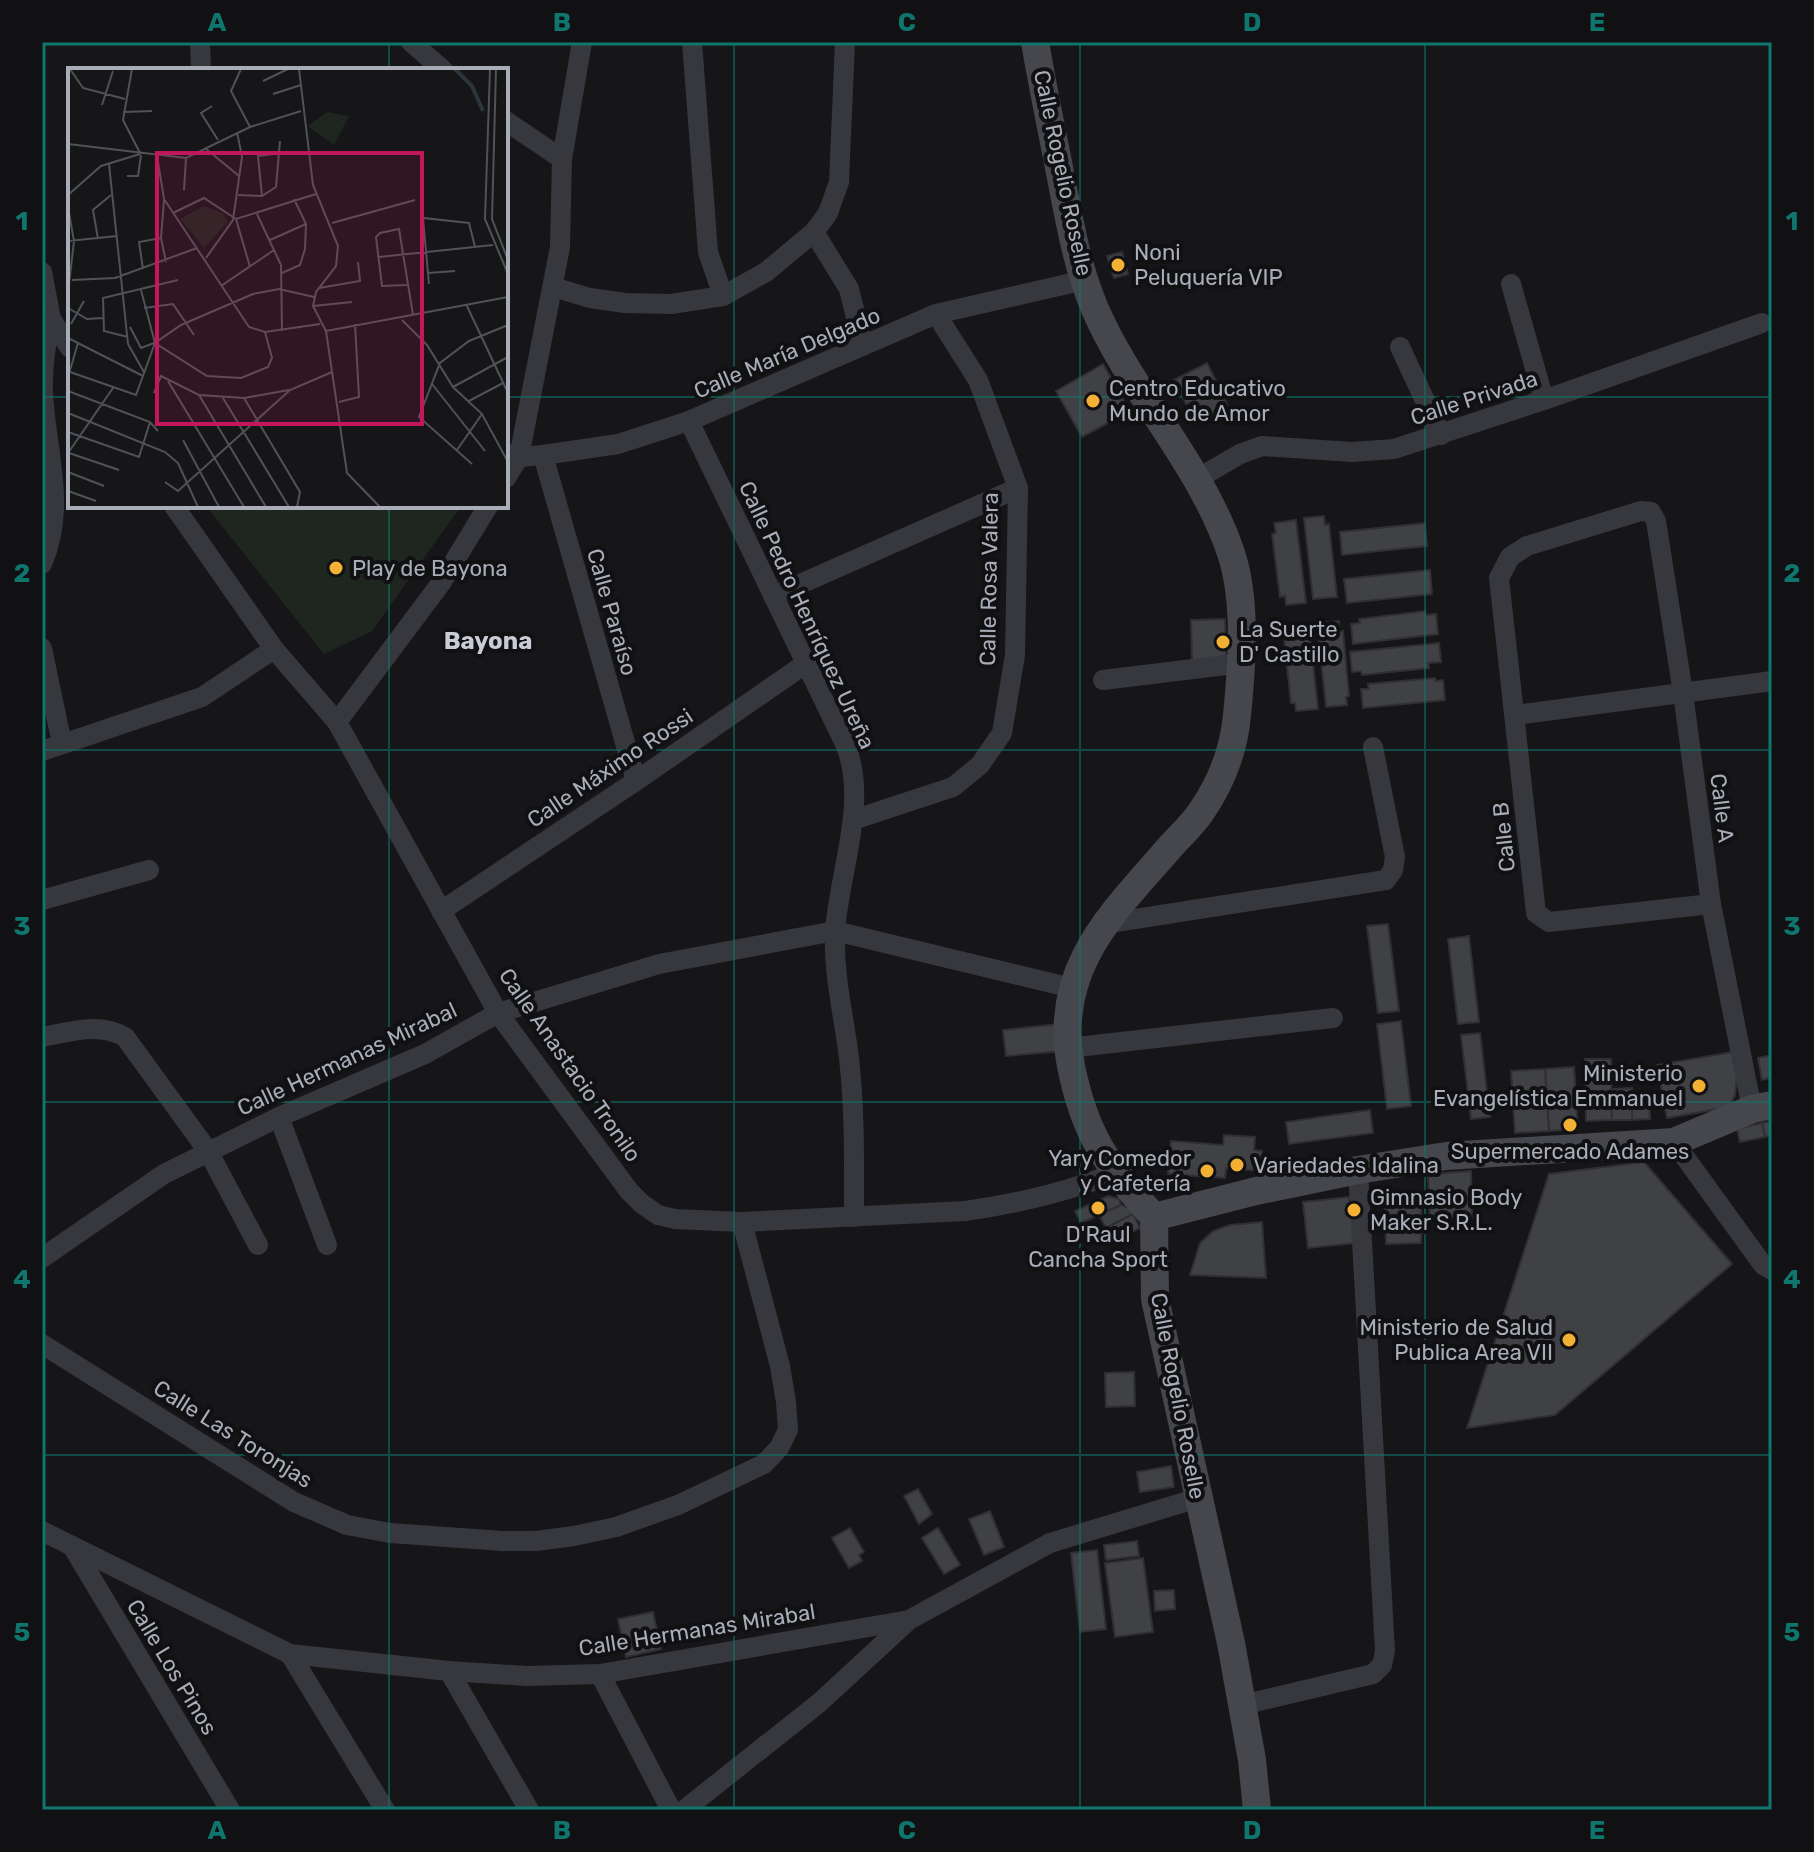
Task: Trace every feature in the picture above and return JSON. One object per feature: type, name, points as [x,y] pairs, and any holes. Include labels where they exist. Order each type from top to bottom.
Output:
[{"type":"street","points":[[200,42],[201,68]]},
{"type":"street","points":[[411,42],[441,68]]},
{"type":"street","points":[[513,455],[553,287],[561,233],[562,159],[582,42]]},
{"type":"street","points":[[692,42],[708,252],[723,296]]},
{"type":"street","points":[[553,287],[590,298],[625,303],[671,304],[723,296],[766,272],[814,232],[836,197],[839,182],[845,42]]},
{"type":"street","name":"Calle Rogelio Roselle","points":[[1035,42],[1070,222],[1095,308],[1197,479],[1232,554],[1239,594],[1242,663],[1237,720],[1224,772],[1201,812],[1103,924],[1086,952],[1068,1008],[1068,1048],[1078,1099],[1089,1130],[1115,1173],[1154,1217],[1155,1299],[1209,1538],[1242,1705],[1257,1810]]},
{"type":"street","points":[[508,122],[562,159]]},
{"type":"street","points":[[814,232],[849,289],[863,346]]},
{"type":"street","points":[[42,272],[51,319],[43,359],[43,394],[62,484],[52,540],[42,564]]},
{"type":"street","name":"Calle María Delgado","points":[[513,455],[543,455],[618,444],[689,421],[936,314],[1085,280]]},
{"type":"street","points":[[1511,284],[1544,400]]},
{"type":"street","name":"Calle Rosa Valera","points":[[853,820],[953,787],[980,765],[1002,733],[1015,655],[1018,488],[978,380],[936,314]]},
{"type":"street","points":[[51,319],[68,345]]},
{"type":"street","name":"Calle Privada","points":[[1197,479],[1240,454],[1262,446],[1352,452],[1394,449],[1762,323]]},
{"type":"street","points":[[1400,347],[1441,435]]},
{"type":"street","name":"Calle Pedro Henríquez Ureña","points":[[689,421],[849,755],[853,820],[835,931],[838,989],[849,1059],[854,1131],[854,1217]]},
{"type":"street","name":"Calle Paraíso","points":[[543,455],[636,781]]},
{"type":"street","points":[[773,596],[1018,488]]},
{"type":"street","name":"Calle Anastacio Tronilo","points":[[175,508],[274,649],[337,722],[498,1013],[629,1191],[642,1204],[658,1215],[675,1219],[742,1222],[854,1217],[1000,1206],[1051,1194],[1115,1173]]},
{"type":"street","points":[[337,722],[441,583],[487,508]]},
{"type":"street","name":"Calle A","points":[[1499,578],[1510,557],[1527,546],[1641,511],[1651,512],[1656,521],[1711,904],[1762,1107]]},
{"type":"street","name":"Calle B","points":[[1499,578],[1536,913],[1549,922],[1711,904]]},
{"type":"street","points":[[42,648],[52,747],[202,697],[274,649]]},
{"type":"street","points":[[1103,680],[1242,663]]},
{"type":"street","name":"Calle Máximo Rossi","points":[[441,911],[805,664]]},
{"type":"street","points":[[1516,715],[1772,681]]},
{"type":"street","points":[[1103,924],[1386,880],[1393,870],[1395,857],[1373,747]]},
{"type":"street","points":[[42,900],[149,870]]},
{"type":"street","name":"Calle Hermanas Mirabal","points":[[42,1258],[164,1174],[279,1117],[425,1054],[498,1013],[659,964],[835,931],[1072,988]]},
{"type":"street","points":[[1068,1048],[1333,1018]]},
{"type":"street","points":[[42,1037],[98,1028],[125,1037],[208,1151],[258,1245]]},
{"type":"street","points":[[1154,1217],[1256,1191],[1446,1156],[1674,1142],[1762,1107]]},
{"type":"street","points":[[279,1117],[327,1245]]},
{"type":"street","points":[[1674,1142],[1763,1265],[1772,1270]]},
{"type":"street","points":[[1242,1705],[1373,1674],[1382,1665],[1385,1651],[1358,1170]]},
{"type":"street","name":"Calle Las Toronjas","points":[[42,1344],[294,1502],[347,1525],[390,1533],[503,1541],[574,1536],[616,1527],[678,1505],[764,1464],[779,1448],[788,1430],[786,1402],[780,1366],[742,1222]]},
{"type":"street","points":[[684,1810],[819,1703],[909,1620],[1050,1543],[1198,1498]]},
{"type":"street","name":"Calle Hermanas Mirabal","points":[[42,1531],[290,1654],[449,1671],[527,1676],[600,1674],[909,1620]]},
{"type":"street","name":"Calle Los Pinos","points":[[74,1548],[230,1810]]},
{"type":"street","points":[[290,1654],[385,1810]]},
{"type":"street","points":[[449,1671],[529,1810]]},
{"type":"street","points":[[600,1674],[671,1810]]},
{"type":"shaded area","name":"Play de Bayona","points":[[208,508],[460,508],[372,631],[324,654]]},
{"type":"building","name":"Noni Peluquería VIP","points":[[1122,252],[1128,274],[1114,278],[1107,256]]},
{"type":"building","points":[[1207,363],[1232,414],[1215,422],[1209,410],[1196,409],[1195,400],[1186,404],[1174,380]]},
{"type":"building","name":"Centro Educativo Mundo de Amor","points":[[1103,364],[1130,411],[1082,437],[1056,391]]},
{"type":"building","points":[[1324,516],[1325,525],[1329,524],[1337,597],[1313,599],[1304,518]]},
{"type":"building","points":[[1296,520],[1306,603],[1286,605],[1285,596],[1280,597],[1272,534],[1276,533],[1274,523]]},
{"type":"building","points":[[1425,523],[1427,546],[1342,555],[1340,532]]},
{"type":"building","points":[[1430,570],[1432,594],[1347,603],[1344,579]]},
{"type":"building","points":[[1425,611],[1426,615],[1436,614],[1438,634],[1353,644],[1351,624],[1360,623],[1359,619]]},
{"type":"building","points":[[1225,619],[1226,660],[1192,661],[1191,620]]},
{"type":"building","points":[[1339,621],[1339,631],[1343,631],[1349,696],[1346,697],[1347,705],[1326,707],[1317,623]]},
{"type":"building","points":[[1309,626],[1318,709],[1296,711],[1295,703],[1291,703],[1284,638],[1288,637],[1287,628]]},
{"type":"building","points":[[1439,643],[1441,662],[1428,663],[1429,668],[1362,675],[1361,671],[1352,672],[1350,652]]},
{"type":"building","points":[[1435,678],[1435,681],[1443,680],[1445,700],[1363,708],[1361,689],[1369,689],[1368,684]]},
{"type":"building","points":[[1388,924],[1399,1011],[1378,1013],[1367,926]]},
{"type":"building","points":[[1469,936],[1479,1022],[1458,1024],[1448,939]]},
{"type":"building","points":[[1401,1021],[1411,1106],[1387,1109],[1377,1024]]},
{"type":"building","points":[[1059,1024],[1062,1051],[1006,1056],[1003,1030]]},
{"type":"building","points":[[1480,1033],[1490,1117],[1471,1119],[1461,1035]]},
{"type":"building","name":"Ministerio Evangelística Emmanuel","points":[[1733,1052],[1737,1077],[1735,1095],[1729,1107],[1667,1118],[1657,1065]]},
{"type":"building","points":[[1772,1055],[1770,1083],[1769,1078],[1762,1080],[1758,1058]]},
{"type":"building","points":[[1585,1059],[1611,1059],[1612,1120],[1586,1121]]},
{"type":"building","points":[[1574,1067],[1578,1129],[1549,1131],[1545,1069]]},
{"type":"building","points":[[1545,1069],[1549,1131],[1515,1133],[1511,1071]]},
{"type":"building","points":[[1632,1088],[1632,1120],[1612,1120],[1611,1089]]},
{"type":"building","points":[[1632,1092],[1649,1092],[1650,1119],[1632,1120]]},
{"type":"building","points":[[1370,1110],[1373,1133],[1289,1144],[1286,1122]]},
{"type":"building","points":[[1772,1121],[1772,1135],[1765,1137],[1762,1123]]},
{"type":"building","points":[[1762,1123],[1765,1137],[1740,1142],[1737,1129]]},
{"type":"building","points":[[1224,1135],[1255,1137],[1254,1150],[1262,1151],[1261,1171],[1226,1168],[1225,1178],[1168,1174],[1171,1141],[1223,1145]]},
{"type":"building","name":"Ministerio de Salud Publica Area VII","points":[[1644,1162],[1732,1264],[1555,1415],[1467,1428],[1549,1174]]},
{"type":"building","points":[[1471,1171],[1472,1217],[1430,1220],[1428,1174]]},
{"type":"building","points":[[1421,1192],[1421,1243],[1386,1244],[1385,1193]]},
{"type":"building","name":"D'Raul Cancha Sport","points":[[1108,1196],[1119,1199],[1121,1205],[1081,1223],[1075,1211]]},
{"type":"building","points":[[1349,1197],[1355,1243],[1308,1248],[1303,1202]]},
{"type":"building","points":[[1121,1205],[1133,1214],[1106,1228],[1099,1215]]},
{"type":"building","points":[[1133,1214],[1140,1228],[1113,1242],[1106,1228]]},
{"type":"building","points":[[1262,1222],[1266,1278],[1190,1275],[1200,1243],[1213,1231],[1230,1225]]},
{"type":"building","points":[[1134,1372],[1135,1406],[1106,1407],[1105,1373]]},
{"type":"building","points":[[1171,1466],[1174,1487],[1140,1492],[1137,1472]]},
{"type":"building","points":[[918,1489],[932,1514],[919,1524],[904,1496]]},
{"type":"building","points":[[990,1511],[1004,1547],[984,1555],[969,1519]]},
{"type":"building","points":[[850,1528],[864,1552],[859,1555],[862,1561],[849,1568],[832,1538]]},
{"type":"building","points":[[938,1528],[960,1565],[944,1574],[922,1538]]},
{"type":"building","points":[[1137,1541],[1139,1556],[1106,1560],[1104,1545]]},
{"type":"building","points":[[1097,1550],[1106,1629],[1080,1632],[1071,1553]]},
{"type":"building","points":[[1143,1558],[1153,1632],[1115,1637],[1105,1563]]},
{"type":"building","points":[[1174,1590],[1175,1609],[1155,1611],[1154,1591]]},
{"type":"building","points":[[653,1612],[661,1649],[626,1657],[618,1619]]},
{"type":"place","name":"Noni Peluquería VIP","points":[[1118,265]]},
{"type":"place","name":"Centro Educativo Mundo de Amor","points":[[1093,401]]},
{"type":"place","name":"Play de Bayona","points":[[336,568]]},
{"type":"place","name":"La Suerte D' Castillo","points":[[1223,642]]},
{"type":"place","name":"Ministerio Evangelística Emmanuel","points":[[1699,1086]]},
{"type":"place","name":"Supermercado Adames","points":[[1570,1125]]},
{"type":"place","name":"Variedades Idalina","points":[[1237,1165]]},
{"type":"place","name":"Yary Comedor y Cafetería","points":[[1207,1171]]},
{"type":"place","name":"D'Raul Cancha Sport","points":[[1098,1208]]},
{"type":"place","name":"Gimnasio Body Maker S.R.L.","points":[[1354,1210]]},
{"type":"place","name":"Ministerio de Salud Publica Area VII","points":[[1569,1340]]},
{"type":"district","name":"Bayona","points":[[488,641]]}]
